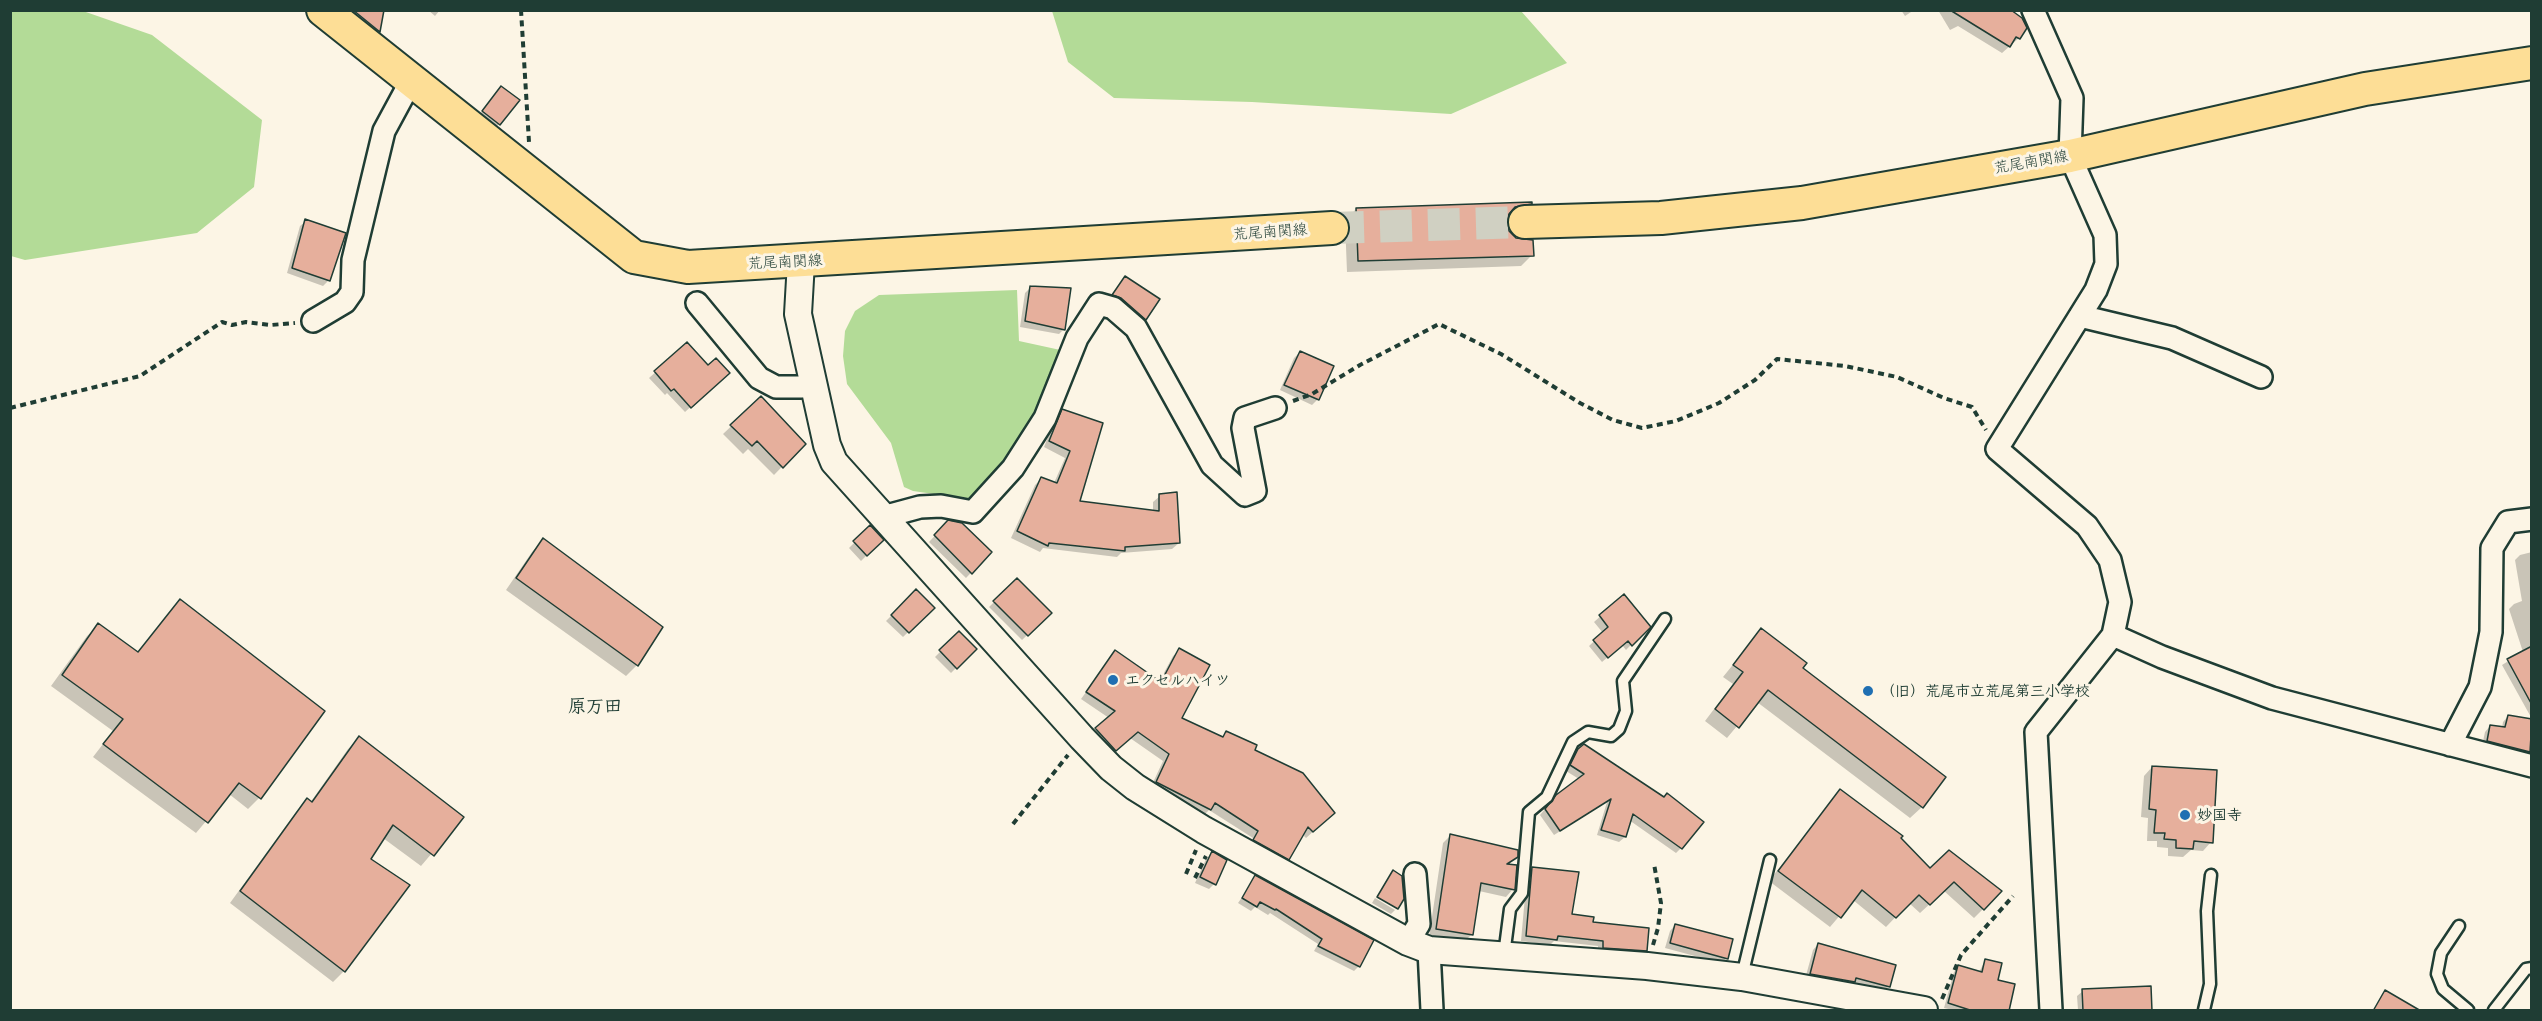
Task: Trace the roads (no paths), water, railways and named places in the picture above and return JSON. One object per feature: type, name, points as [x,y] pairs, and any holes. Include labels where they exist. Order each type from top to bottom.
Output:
[{"type":"main road","name":"荒尾南関線","points":[[328,14],[634,257],[688,267],[801,262],[1332,228]]},
{"type":"main road","name":"荒尾南関線","points":[[1525,222],[1661,218],[1802,203],[2070,156],[2365,89],[2532,63]]},
{"type":"street","points":[[2033,10],[2072,98],[2070,156],[2105,235],[2106,264],[2096,290],[1997,449],[2087,526],[2110,560],[2120,602],[2113,636],[2036,732],[2051,1011]]},
{"type":"street","points":[[313,321],[345,302],[352,292],[353,260],[400,72]]},
{"type":"street","points":[[801,262],[798,314],[827,445],[834,462],[1082,738],[1111,768],[1145,793],[1204,830],[1418,946],[1504,956],[1647,966],[1742,977],[1933,1006]]},
{"type":"street","points":[[697,303],[759,378],[776,387],[801,387],[813,384]]},
{"type":"street","points":[[883,517],[920,507],[940,506],[973,512],[1013,468],[1045,418],[1077,338],[1100,304],[1113,308],[1136,328],[1212,465],[1245,495],[1255,491],[1243,428],[1245,418],[1275,408]]},
{"type":"street","points":[[2080,316],[2172,338],[2261,377]]},
{"type":"street","points":[[2450,745],[2481,687],[2491,632],[2492,548],[2508,522],[2532,519]]},
{"type":"street","points":[[2113,636],[2272,698],[2532,766]]},
{"type":"street","points":[[1415,874],[1419,924],[1418,946],[1430,989],[1432,1011]]},
{"type":"lane","points":[[1504,956],[1510,909],[1522,893],[1529,812],[1547,797],[1573,742],[1588,732],[1611,736],[1619,729],[1626,711],[1623,681],[1665,619]]},
{"type":"lane","points":[[1742,977],[1770,860]]},
{"type":"lane","points":[[2204,1011],[2210,984],[2207,911],[2211,875]]},
{"type":"lane","points":[[2459,926],[2441,953],[2437,974],[2443,989],[2468,1011]]},
{"type":"lane","points":[[2494,1011],[2526,969],[2532,968]]},
{"type":"tunnel","points":[[1332,228],[1525,222]]},
{"type":"place","name":"エクセルハイツ","points":[[1113,680]]},
{"type":"place","name":"（旧）荒尾市立荒尾第三小学校","points":[[1868,691]]},
{"type":"place","name":"妙国寺","points":[[2185,815]]},
{"type":"district","name":"原万田","points":[[595,706]]}]
